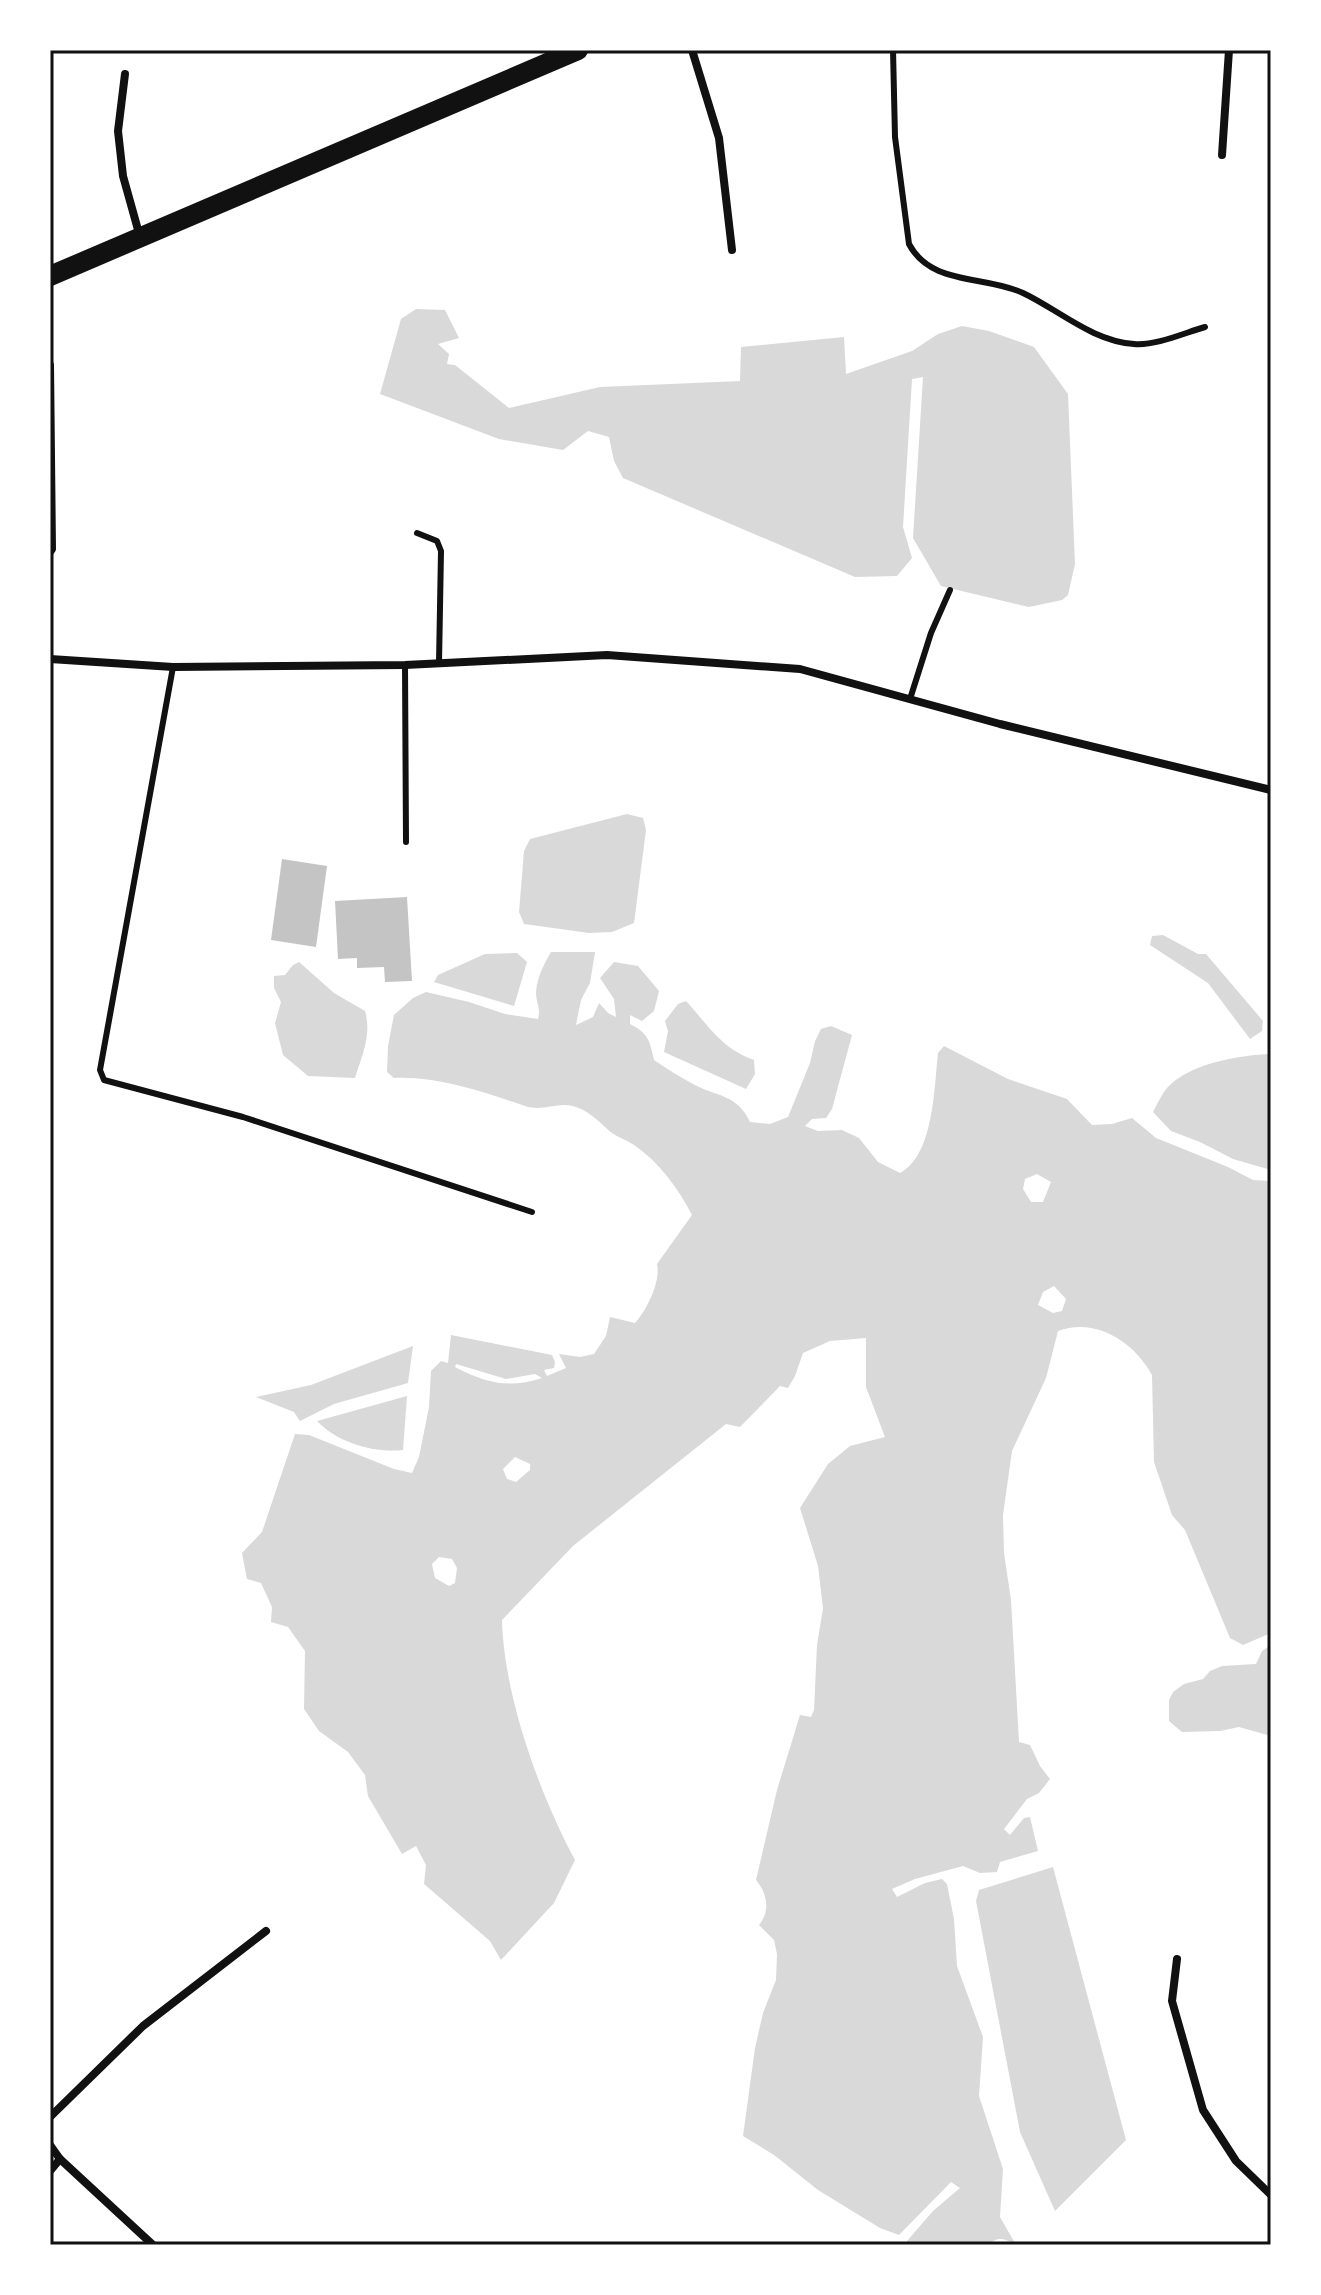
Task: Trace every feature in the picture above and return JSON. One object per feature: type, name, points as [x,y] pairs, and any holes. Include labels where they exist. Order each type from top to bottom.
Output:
[{"type":"highway","points":[[50,276],[578,50]]},
{"type":"street","points":[[692,50],[719,138],[732,250]]},
{"type":"street","points":[[1222,155],[1229,50]]},
{"type":"street","points":[[125,74],[118,131],[123,176],[140,238]]},
{"type":"street","points":[[50,365],[50,552]]},
{"type":"street","points":[[50,659],[173,667],[405,665],[607,655],[800,669],[1271,790]]},
{"type":"street","points":[[50,2117],[143,2026],[266,1931]]},
{"type":"street","points":[[1177,1959],[1172,2001],[1203,2110],[1236,2161],[1271,2195]]},
{"type":"street","points":[[50,2145],[60,2159],[153,2245]]},
{"type":"street","points":[[50,2171],[60,2159]]},
{"type":"lane","points":[[893,50],[895,137],[909,244],[914,254],[932,269],[947,275],[997,283],[1022,292],[1099,336],[1143,345],[1205,327]]},
{"type":"lane","points":[[417,533],[437,541],[441,551],[439,663]]},
{"type":"lane","points":[[910,699],[931,633],[950,590]]},
{"type":"lane","points":[[405,665],[406,842]]},
{"type":"lane","points":[[173,667],[100,1070],[104,1080],[243,1117],[532,1212]]},
{"type":"shaded area","points":[[416,309],[445,310],[459,338],[438,344],[449,354],[447,364],[455,365],[509,408],[600,387],[740,381],[741,347],[844,337],[846,374],[912,351],[938,334],[962,326],[989,331],[1034,347],[1068,394],[1075,564],[1068,595],[1062,600],[1029,607],[941,586],[913,538],[923,377],[912,379],[903,527],[912,558],[897,576],[855,577],[623,478],[614,461],[609,437],[588,431],[563,450],[499,439],[380,394],[401,319]]},
{"type":"shaded area","points":[[627,814],[643,818],[646,830],[634,923],[612,932],[589,933],[524,924],[519,912],[524,851],[530,839]]},
{"type":"shaded area","points":[[1163,935],[1198,954],[1206,954],[1263,1021],[1262,1031],[1250,1039],[1208,983],[1150,945],[1152,936]]},
{"type":"shaded area","points":[[551,952],[595,952],[590,983],[581,1000],[576,1025],[593,1017],[599,1003],[616,1017],[614,999],[600,978],[614,962],[638,966],[659,991],[654,1011],[642,1021],[630,1015],[630,1024],[647,1038],[654,1060],[693,1084],[733,1101],[750,1122],[770,1124],[788,1117],[821,1029],[831,1026],[852,1035],[832,1109],[826,1118],[812,1119],[805,1126],[818,1131],[842,1130],[859,1138],[878,1162],[900,1173],[920,1152],[926,1136],[938,1053],[944,1046],[1008,1079],[1067,1099],[1092,1125],[1112,1124],[1132,1118],[1156,1138],[1253,1180],[1271,1181],[1271,1633],[1243,1645],[1230,1638],[1185,1530],[1172,1515],[1154,1462],[1152,1375],[1144,1363],[1124,1343],[1100,1330],[1086,1327],[1058,1331],[1046,1378],[1012,1451],[1003,1515],[1019,1742],[1030,1745],[1050,1779],[1039,1793],[1027,1799],[1004,1829],[1010,1835],[1024,1818],[1030,1817],[1038,1851],[1000,1862],[997,1872],[980,1873],[963,1866],[915,1879],[892,1889],[897,1897],[925,1883],[942,1879],[947,1884],[954,1919],[957,1966],[983,2037],[979,2096],[1003,2169],[1000,2217],[1016,2245],[1001,2239],[987,2245],[907,2245],[907,2241],[933,2211],[960,2188],[951,2182],[899,2235],[880,2228],[818,2190],[774,2155],[743,2136],[755,2048],[763,2013],[776,1980],[777,1954],[774,1940],[759,1925],[765,1914],[766,1902],[756,1880],[777,1790],[800,1715],[811,1717],[814,1710],[817,1645],[823,1608],[818,1566],[800,1508],[828,1464],[850,1446],[885,1437],[866,1387],[866,1338],[830,1341],[803,1353],[788,1388],[780,1386],[740,1427],[726,1424],[573,1546],[502,1620],[516,1712],[537,1775],[575,1860],[554,1903],[501,1960],[490,1941],[424,1884],[426,1865],[416,1846],[402,1854],[368,1796],[365,1775],[348,1752],[319,1731],[304,1709],[305,1651],[288,1627],[271,1622],[272,1607],[261,1583],[247,1579],[242,1553],[262,1532],[295,1434],[309,1435],[394,1469],[412,1473],[419,1457],[429,1407],[431,1371],[441,1361],[448,1363],[451,1335],[552,1355],[554,1368],[544,1370],[547,1376],[566,1368],[559,1354],[580,1357],[594,1354],[606,1336],[610,1317],[635,1323],[652,1295],[657,1264],[692,1215],[674,1185],[652,1159],[579,1108],[567,1105],[531,1108],[477,1090],[444,1082],[394,1078],[387,1072],[394,1015],[413,998],[426,992],[505,1014],[538,1019],[537,987]],"holes":[[[1037,1174],[1051,1182],[1043,1202],[1031,1202],[1023,1189],[1025,1179]],[[1054,1286],[1066,1299],[1062,1311],[1053,1313],[1038,1305],[1043,1292]],[[456,1364],[506,1379],[535,1374],[542,1378],[498,1383],[455,1367]],[[515,1457],[530,1464],[530,1470],[516,1482],[507,1479],[503,1469]],[[439,1557],[452,1559],[457,1568],[455,1583],[449,1586],[435,1578],[432,1564]]]},
{"type":"shaded area","points":[[517,953],[527,962],[514,1006],[434,982],[438,975],[485,954]]},
{"type":"shaded area","points":[[299,962],[334,993],[365,1011],[367,1037],[355,1078],[308,1076],[283,1055],[275,1023],[281,1002],[274,988],[274,976],[285,975]]},
{"type":"shaded area","points":[[686,1001],[724,1043],[754,1060],[755,1074],[746,1089],[664,1052],[668,1031],[665,1021],[678,1004]]},
{"type":"shaded area","points":[[1271,1054],[1268,1127],[1271,1128],[1271,1170],[1233,1159],[1171,1131],[1153,1112],[1167,1088],[1191,1071],[1231,1058]]},
{"type":"shaded area","points":[[413,1346],[408,1383],[334,1404],[300,1421],[294,1412],[256,1397],[311,1385]]},
{"type":"shaded area","points":[[407,1396],[403,1450],[380,1450],[357,1445],[325,1429],[317,1421]]},
{"type":"shaded area","points":[[1271,1648],[1271,1736],[1239,1727],[1182,1732],[1169,1721],[1169,1700],[1173,1692],[1184,1684],[1203,1679],[1210,1671],[1222,1666],[1256,1664],[1262,1651]]},
{"type":"shaded area","points":[[1053,1867],[1126,2140],[1055,2211],[1020,2132],[976,1901],[979,1890]]},
{"type":"building","points":[[282,859],[327,866],[316,947],[271,940]]},
{"type":"building","points":[[407,897],[412,981],[385,982],[384,967],[357,968],[357,958],[338,959],[335,901]]}]
